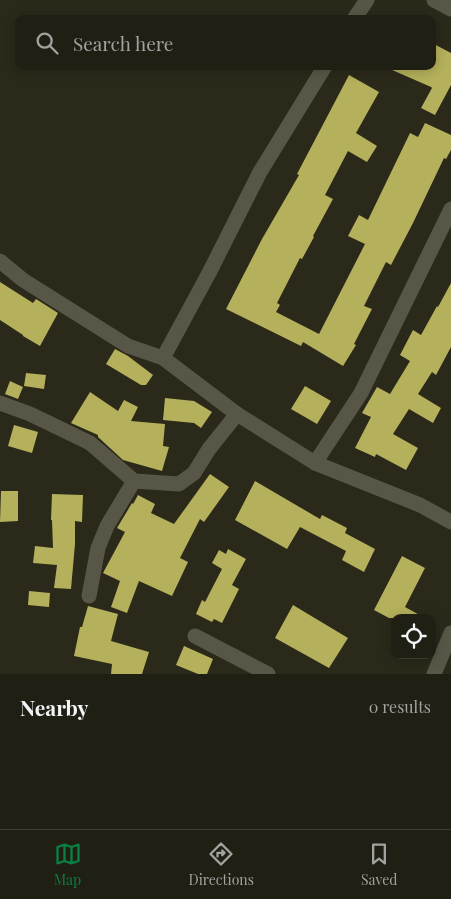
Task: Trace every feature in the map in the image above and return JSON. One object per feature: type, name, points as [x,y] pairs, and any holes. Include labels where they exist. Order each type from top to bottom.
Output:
[{"type":"street","points":[[357,15],[367,0]]},
{"type":"street","points":[[434,0],[451,9]]},
{"type":"street","points":[[163,358],[210,273],[260,172],[323,70]]},
{"type":"street","points":[[315,463],[361,393],[451,209]]},
{"type":"street","points":[[0,261],[23,280],[128,346],[163,358],[237,414],[315,463],[420,505],[451,522]]},
{"type":"street","points":[[0,403],[30,414],[90,443],[134,481],[179,484],[194,473],[209,449],[237,414]]},
{"type":"street","points":[[89,596],[98,548],[107,526],[134,481]]},
{"type":"street","points":[[434,674],[451,633]]},
{"type":"street","points":[[195,636],[268,674]]},
{"type":"building","points":[[436,45],[451,53],[451,85],[435,115],[421,108],[431,87],[392,70],[436,70]]},
{"type":"building","points":[[349,75],[379,92],[356,133],[377,146],[367,162],[348,151],[325,195],[333,199],[277,303],[280,305],[276,312],[319,334],[365,244],[348,236],[359,215],[368,220],[410,133],[418,137],[425,123],[451,135],[451,150],[446,159],[444,158],[391,265],[386,262],[364,306],[372,309],[354,344],[356,345],[343,366],[303,342],[301,346],[226,309],[262,239],[299,175],[297,174]]},
{"type":"building","points":[[0,282],[33,303],[36,299],[58,313],[40,346],[0,320]]},
{"type":"building","points":[[451,283],[451,347],[436,375],[432,372],[418,394],[441,408],[433,423],[409,409],[393,434],[418,448],[406,470],[376,454],[375,457],[355,448],[371,417],[362,413],[377,387],[390,394],[410,361],[400,355],[413,330],[421,335]]},
{"type":"building","points":[[115,349],[128,356],[153,375],[146,385],[141,385],[106,364]]},
{"type":"building","points":[[26,373],[46,375],[44,389],[24,386]]},
{"type":"building","points":[[10,381],[23,387],[18,399],[5,394]]},
{"type":"building","points":[[305,386],[331,401],[317,424],[291,409]]},
{"type":"building","points":[[90,392],[118,411],[124,400],[138,407],[131,421],[165,424],[163,446],[169,447],[162,471],[123,460],[98,435],[71,423]]},
{"type":"building","points":[[165,398],[194,401],[212,412],[201,428],[194,423],[163,420]]},
{"type":"building","points":[[14,425],[38,432],[32,453],[8,446]]},
{"type":"building","points":[[210,474],[229,487],[204,522],[200,519],[180,558],[188,562],[172,596],[139,581],[127,613],[111,607],[120,581],[103,573],[125,532],[117,528],[132,503],[138,495],[155,504],[151,513],[174,524]]},
{"type":"building","points":[[255,481],[320,519],[322,515],[347,528],[345,533],[375,549],[364,572],[342,560],[346,551],[300,527],[287,549],[235,520]]},
{"type":"building","points":[[1,491],[18,491],[18,521],[0,522]]},
{"type":"building","points":[[52,494],[83,495],[82,522],[75,521],[71,589],[54,588],[57,565],[33,563],[35,546],[53,548]]},
{"type":"building","points":[[228,549],[246,559],[232,585],[239,589],[222,623],[214,619],[212,622],[196,614],[202,600],[205,602],[222,569],[212,563],[219,550],[226,554]]},
{"type":"building","points":[[402,556],[425,568],[405,607],[418,614],[391,614],[391,618],[389,618],[374,610]]},
{"type":"building","points":[[29,591],[50,593],[49,607],[28,605]]},
{"type":"building","points":[[293,605],[348,638],[329,668],[275,638]]},
{"type":"building","points":[[88,606],[118,614],[111,641],[149,652],[142,674],[111,674],[112,664],[74,656],[80,627],[82,627]]},
{"type":"building","points":[[184,646],[213,659],[207,674],[198,674],[176,665]]}]
